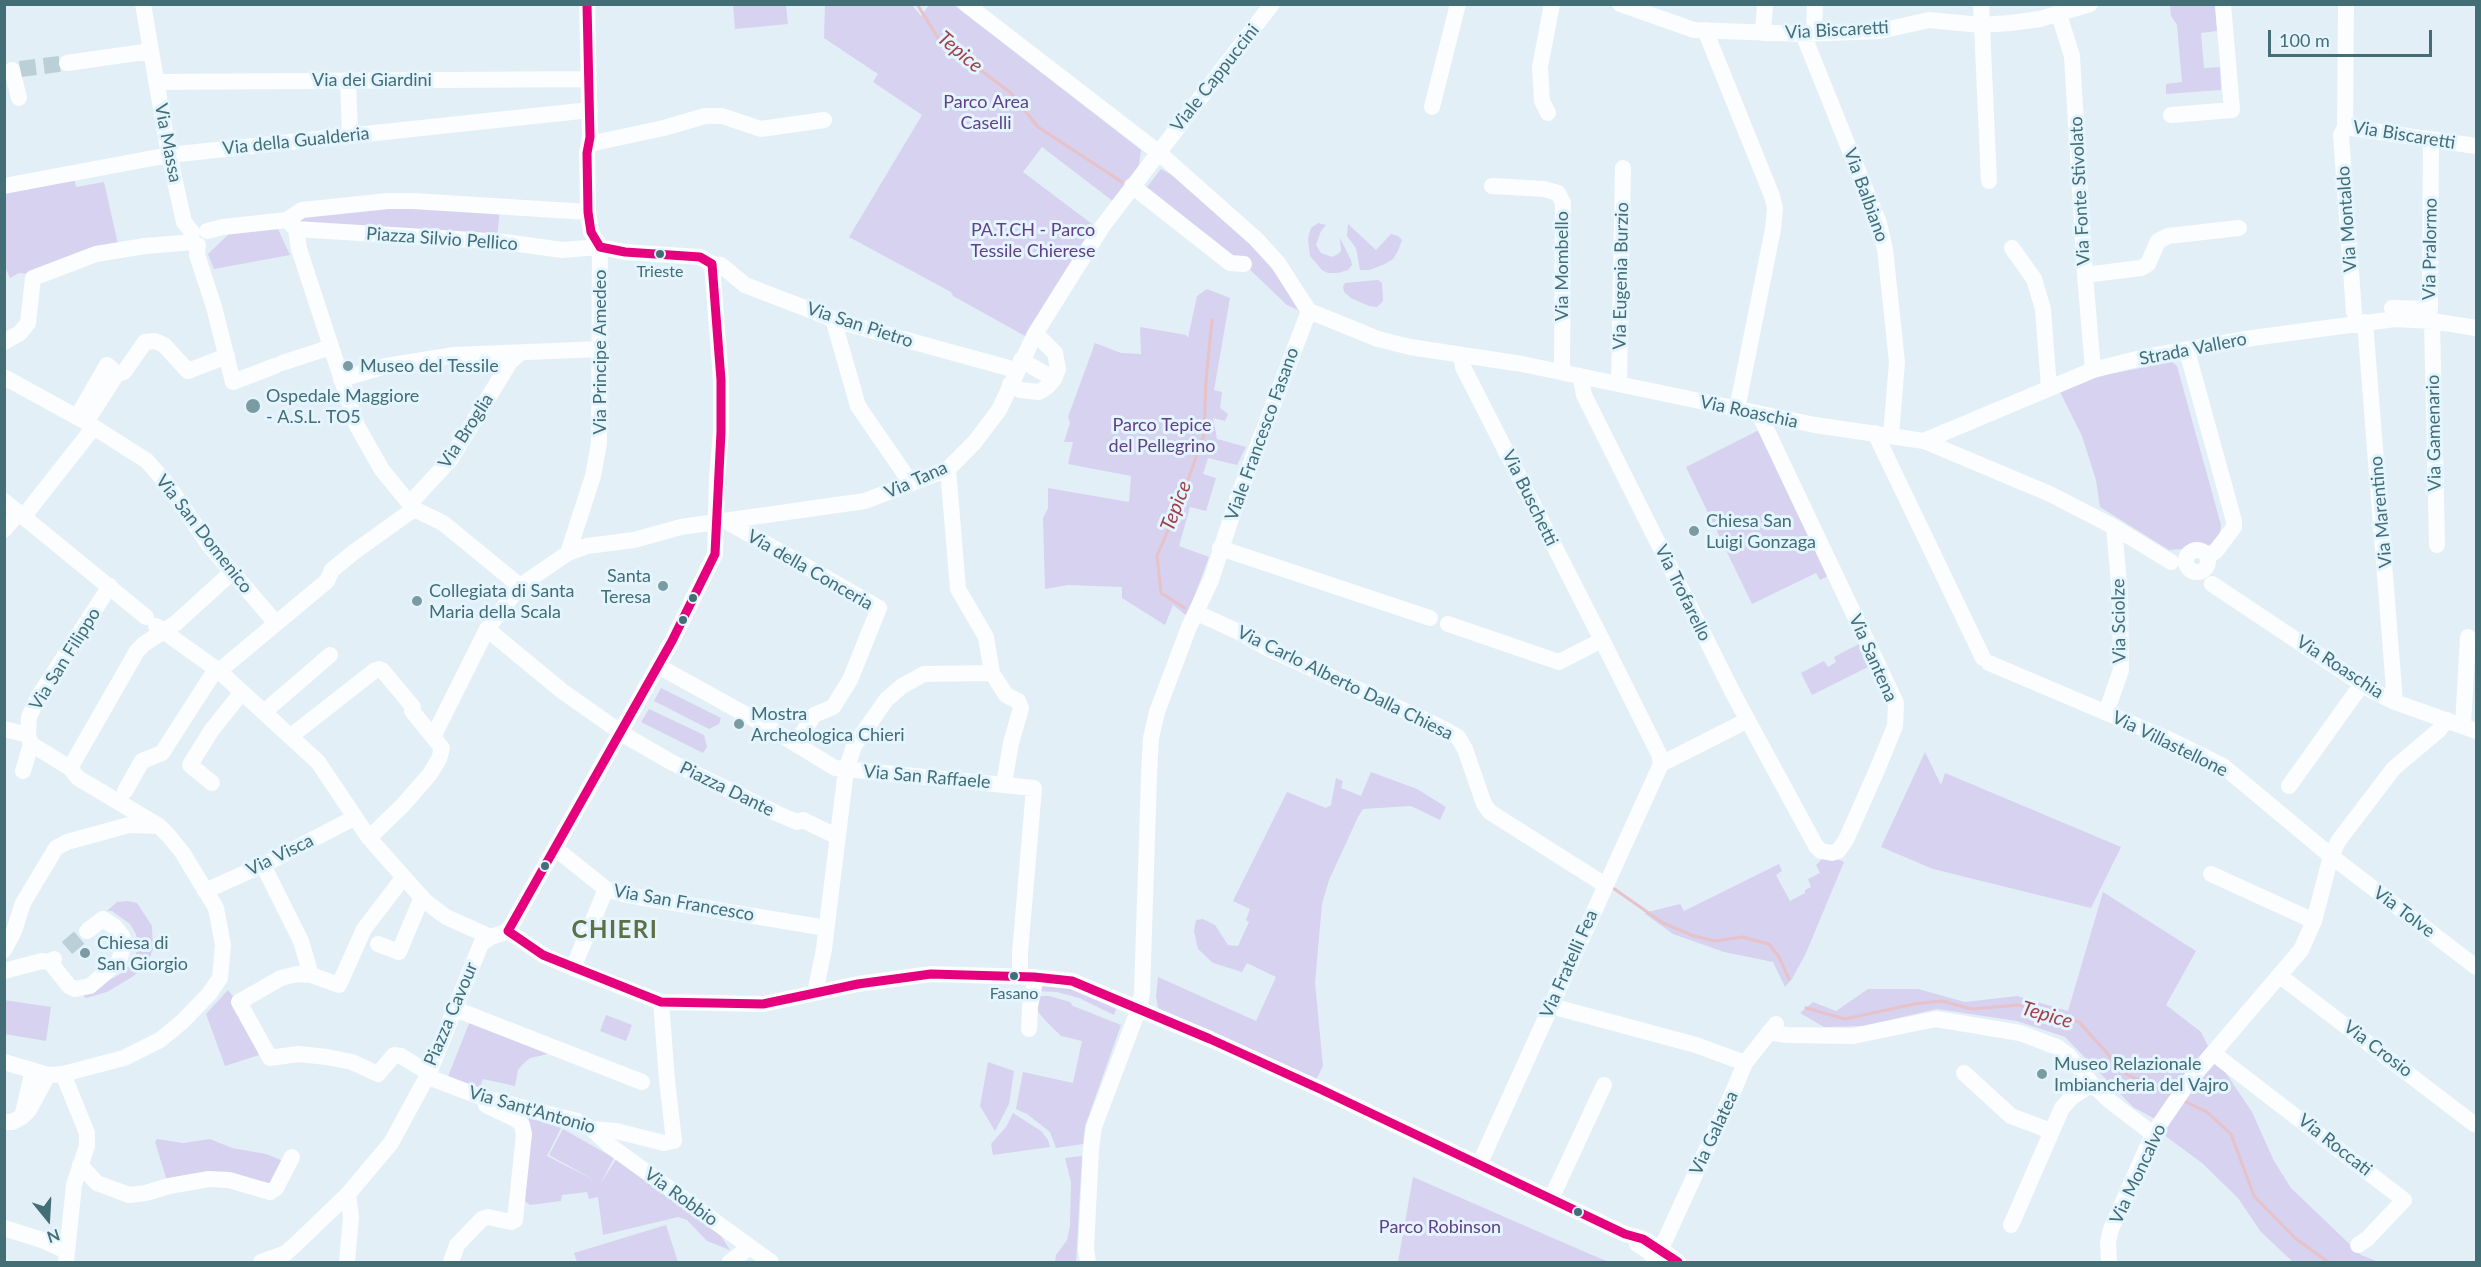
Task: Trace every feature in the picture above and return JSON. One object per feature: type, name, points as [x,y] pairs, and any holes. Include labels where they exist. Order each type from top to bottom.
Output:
[{"type":"street","name":"Via Massa","points":[[143,4],[169,155],[184,222],[198,238],[197,255],[233,382],[331,347]]},
{"type":"street","name":"Via Principe Amedeo","points":[[568,554],[593,476],[599,444],[600,248],[591,232],[588,213],[590,111],[587,4]]},
{"type":"street","points":[[966,4],[1158,152],[1256,238],[1278,263],[1308,311]]},
{"type":"street","name":"Viale Cappuccini","points":[[1158,152],[1272,4]]},
{"type":"street","points":[[1432,107],[1458,4]]},
{"type":"street","points":[[1548,113],[1542,101],[1540,67],[1552,4]]},
{"type":"street","name":"Via Biscaretti","points":[[1620,4],[1680,26],[1705,30],[1809,34],[1880,31],[1929,20],[1981,25],[2040,19],[2090,4]]},
{"type":"street","points":[[1763,33],[1765,4]]},
{"type":"street","points":[[1809,34],[1815,4]]},
{"type":"street","points":[[1981,4],[1989,181]]},
{"type":"street","points":[[2171,115],[2232,110],[2223,4]]},
{"type":"street","name":"Via Biscaretti","points":[[2346,4],[2345,127],[2476,146]]},
{"type":"street","name":"Via Fonte Stivolato","points":[[2059,15],[2072,56],[2093,370]]},
{"type":"street","points":[[1705,30],[1775,208],[1773,229],[1737,409]]},
{"type":"street","name":"Via Balbiano","points":[[1809,34],[1879,222],[1885,249],[1897,362],[1883,434]]},
{"type":"street","points":[[67,63],[151,51]]},
{"type":"street","points":[[12,70],[19,98]]},
{"type":"street","name":"Via dei Giardini","points":[[156,82],[588,78]]},
{"type":"street","points":[[348,81],[350,135]]},
{"type":"street","name":"Via della Gualderia","points":[[4,186],[169,155],[590,111]]},
{"type":"street","points":[[589,144],[664,128],[705,116],[722,116],[761,129],[824,120]]},
{"type":"street","name":"Via Montaldo","points":[[2345,127],[2341,136],[2359,317]]},
{"type":"street","name":"Via Pralormo","points":[[2359,317],[2392,308],[2430,309],[2431,141]]},
{"type":"street","name":"Via Tana","points":[[434,737],[487,629],[520,586],[568,554],[587,546],[634,540],[681,527],[865,501],[948,469],[974,443],[999,410],[1016,371],[1102,227],[1158,152]]},
{"type":"street","name":"Via Eugenia Burzio","points":[[1619,384],[1623,168]]},
{"type":"street","points":[[1132,186],[1230,263],[1244,264]]},
{"type":"street","name":"Via Mombello","points":[[1492,186],[1545,189],[1558,193],[1563,203],[1562,371]]},
{"type":"street","name":"Piazza Silvio Pellico","points":[[292,225],[302,210],[413,201],[588,213]]},
{"type":"street","points":[[292,225],[357,426],[382,470],[414,509],[443,523],[520,586]]},
{"type":"street","name":"Piazza Silvio Pellico","points":[[4,342],[20,333],[28,323],[33,278],[96,254],[198,238],[223,227],[292,225],[497,241],[562,250],[600,248],[700,257],[712,264]]},
{"type":"street","points":[[2085,275],[2142,268],[2148,264],[2158,240],[2168,236],[2239,228]]},
{"type":"street","points":[[2012,248],[2034,279],[2043,309],[2049,388]]},
{"type":"street","points":[[4,501],[156,625],[218,670],[318,762],[369,838],[422,897],[446,917],[491,937],[508,931],[556,849],[695,598],[715,554],[721,521],[721,380],[712,264]]},
{"type":"street","name":"Via San Pietro","points":[[712,264],[722,265],[745,285],[833,319],[1016,371]]},
{"type":"street","name":"Via Roaschia","points":[[1308,311],[1378,339],[1410,348],[1562,371],[1815,425],[1924,441],[2050,494],[2114,526],[2171,562],[2197,564],[2212,584],[2362,684],[2395,702],[2470,728]]},
{"type":"street","name":"Viale Francesco Fasano","points":[[1088,1263],[1086,1249],[1090,1149],[1094,1127],[1139,1008],[1145,943],[1151,738],[1157,712],[1189,627],[1211,580],[1308,311]]},
{"type":"street","name":"Strada Vallero","points":[[1924,441],[2093,370],[2145,357],[2317,328],[2359,317],[2432,321],[2476,328]]},
{"type":"street","name":"Via Marentino","points":[[2359,317],[2395,702]]},
{"type":"street","points":[[833,319],[858,406],[911,483]]},
{"type":"street","name":"Via Gamenario","points":[[2432,321],[2437,545]]},
{"type":"street","points":[[1039,337],[1055,353],[1058,369],[1054,379],[1039,392],[1020,390],[1016,371],[1054,379]]},
{"type":"street","points":[[4,530],[22,514],[145,342],[155,341],[164,345],[188,371],[226,356]]},
{"type":"street","points":[[341,379],[386,366],[454,355],[601,349]]},
{"type":"street","points":[[2187,351],[2234,514],[2234,527],[2216,552],[2197,564]]},
{"type":"street","name":"Via Broglia","points":[[414,509],[413,500],[450,460],[510,362],[520,353]]},
{"type":"street","name":"Via Buschetti","points":[[1461,355],[1463,367],[1659,754],[1661,764]]},
{"type":"street","name":"Via Trofarello","points":[[1580,376],[1584,395],[1704,637],[1748,720]]},
{"type":"street","name":"Via San Domenico","points":[[4,377],[86,422],[147,461],[167,484],[209,546],[275,622]]},
{"type":"street","name":"Via Santena","points":[[1748,720],[1816,846],[1826,853],[1838,851],[1846,840],[1895,726],[1896,703],[1759,414]]},
{"type":"street","name":"Via Villastellone","points":[[1883,434],[1986,661],[2168,739],[2223,766],[2331,856]]},
{"type":"street","points":[[948,469],[958,588],[986,637],[992,673],[1006,695],[1018,701],[1021,708],[1011,743],[1004,784]]},
{"type":"street","points":[[125,792],[142,761],[162,753],[218,670],[327,581],[332,570],[414,509]]},
{"type":"street","name":"Via della Conceria","points":[[721,521],[879,608],[850,680],[833,707],[814,715],[796,743]]},
{"type":"street","name":"Via Sciolze","points":[[2106,713],[2121,670],[2120,595],[2114,526]]},
{"type":"street","points":[[1221,548],[1430,618]]},
{"type":"street","points":[[70,768],[137,651],[156,625],[231,573]]},
{"type":"street","name":"Via San Filippo","points":[[23,771],[29,739],[29,717],[38,698],[110,586]]},
{"type":"street","name":"Via Carlo Alberto Dalla Chiesa","points":[[1197,613],[1458,737],[1465,749],[1484,804],[1490,812],[1605,885]]},
{"type":"street","points":[[1448,624],[1559,663],[1602,640]]},
{"type":"street","name":"Piazza Dante","points":[[487,629],[562,691],[621,732],[671,762],[776,813],[797,822],[803,820],[838,837]]},
{"type":"street","points":[[2468,637],[2470,728]]},
{"type":"street","points":[[264,712],[330,655]]},
{"type":"street","name":"Via San Raffaele","points":[[658,666],[841,769],[1034,788],[1020,953],[1028,979]]},
{"type":"street","points":[[291,736],[374,670],[383,671],[413,707],[412,711],[442,748],[430,774],[403,805],[369,838]]},
{"type":"street","points":[[815,993],[824,949],[838,837],[841,769],[886,700],[902,686],[924,674],[992,673]]},
{"type":"street","points":[[2289,786],[2362,684]]},
{"type":"street","points":[[212,783],[190,765],[211,730],[242,692]]},
{"type":"street","points":[[1661,764],[1748,720]]},
{"type":"street","name":"Via Moncalvo","points":[[2109,1263],[2108,1242],[2111,1229],[2155,1131],[2190,1080],[2301,950],[2314,921],[2331,856],[2339,840],[2394,768],[2438,731],[2446,720]]},
{"type":"street","points":[[4,729],[29,739],[70,768],[78,778],[159,826],[182,852],[216,908],[223,945],[220,978],[209,994],[160,1040],[124,1058],[48,1073],[4,1062]]},
{"type":"street","name":"Via Fratelli Fea","points":[[1479,1165],[1661,764]]},
{"type":"street","name":"Via Visca","points":[[206,891],[263,865],[354,818]]},
{"type":"street","points":[[4,950],[15,928],[23,903],[56,848],[67,842],[129,825],[159,826]]},
{"type":"street","name":"Via San Francesco","points":[[556,849],[606,889],[627,895],[826,928]]},
{"type":"street","name":"Via Tolve","points":[[2331,856],[2476,967]]},
{"type":"street","points":[[263,865],[301,940],[311,975],[339,985],[403,878]]},
{"type":"street","points":[[2211,874],[2314,921]]},
{"type":"street","points":[[573,968],[606,889]]},
{"type":"street","points":[[368,938],[399,952],[422,897]]},
{"type":"street","points":[[4,971],[57,956],[69,986],[75,989],[90,986],[119,962],[124,943],[115,927],[103,919],[87,931]]},
{"type":"street","points":[[508,931],[543,955],[662,1002],[763,1004],[893,978],[931,974],[1072,981],[1139,1008],[1300,1080],[1625,1234],[1639,1238],[1659,1256],[1677,1263]]},
{"type":"street","name":"Piazza Cavour","points":[[311,975],[297,974],[281,978],[239,1002],[270,1058],[298,1054],[327,1057],[352,1062],[378,1074],[394,1055],[401,1056],[428,1075],[481,944],[491,937]]},
{"type":"street","name":"Via Crosio","points":[[2280,976],[2474,1124]]},
{"type":"street","points":[[1028,979],[1029,1021]]},
{"type":"street","name":"Via Sant'Antonio","points":[[428,1075],[481,1097],[577,1121],[592,1129],[616,1131],[664,1143],[674,1141],[666,1080],[662,1002]]},
{"type":"street","points":[[1551,1006],[1696,1045],[1744,1063]]},
{"type":"street","points":[[455,1009],[642,1082]]},
{"type":"street","name":"Via Galatea","points":[[1659,1256],[1744,1063],[1773,1027],[1786,1035],[1853,1036],[1936,1020],[2020,1033],[2057,1047],[2069,1056],[2092,1084]]},
{"type":"street","name":"Via Roccati","points":[[2213,1053],[2404,1200],[2367,1239],[2358,1245]]},
{"type":"street","points":[[4,1122],[12,1122],[22,1117],[48,1073]]},
{"type":"street","points":[[4,1228],[42,1240],[66,1257],[74,1185],[87,1146],[87,1133],[48,1073]]},
{"type":"street","points":[[1964,1073],[2011,1116],[2051,1131]]},
{"type":"street","points":[[261,1263],[286,1253],[348,1194],[391,1143],[428,1075]]},
{"type":"street","points":[[2011,1225],[2051,1131],[2062,1108],[2072,1097],[2092,1084],[2111,1102],[2155,1131]]},
{"type":"street","points":[[1551,1199],[1604,1085]]},
{"type":"street","points":[[451,1263],[457,1245],[478,1221],[488,1217],[511,1222],[515,1220],[524,1134],[522,1125],[518,1120],[490,1108],[481,1097]]},
{"type":"street","name":"Via Robbio","points":[[592,1129],[609,1145],[771,1263]]},
{"type":"street","points":[[80,1166],[97,1183],[129,1195],[209,1179],[229,1180],[270,1192],[276,1188],[292,1157]]},
{"type":"street","points":[[346,1263],[351,1217],[348,1194]]},
{"type":"street","points":[[730,1263],[750,1247]]},
{"type":"green space","points":[[733,5],[786,5],[788,24],[735,29]]},
{"type":"green space","name":"Parco Area Caselli","points":[[825,5],[912,5],[921,16],[929,5],[954,5],[1141,150],[1138,172],[1114,202],[1042,147],[1023,172],[1096,227],[1027,337],[953,296],[951,292],[849,237],[922,115],[873,82],[878,74],[824,38]]},
{"type":"green space","points":[[2170,5],[2217,5],[2215,6],[2217,31],[2201,33],[2204,68],[2220,67],[2221,90],[2166,94],[2166,84],[2182,82],[2177,25],[2171,16]]},
{"type":"green space","points":[[1161,169],[1172,175],[1267,258],[1298,310],[1287,305],[1244,264],[1147,187]]},
{"type":"green space","points":[[74,177],[76,187],[104,182],[118,244],[29,274],[19,273],[10,278],[5,267],[5,191]]},
{"type":"green space","points":[[500,207],[497,241],[296,229],[302,210]]},
{"type":"green space","points":[[1318,223],[1326,225],[1316,245],[1321,253],[1332,257],[1338,254],[1341,251],[1340,238],[1351,260],[1352,265],[1348,270],[1328,273],[1322,270],[1310,256],[1308,238],[1311,228]]},
{"type":"green space","points":[[1348,224],[1376,250],[1391,234],[1398,236],[1402,240],[1393,259],[1369,270],[1360,270],[1356,248],[1347,236]]},
{"type":"green space","points":[[278,229],[290,255],[214,269],[208,254],[229,234]]},
{"type":"green space","points":[[1378,280],[1382,283],[1383,301],[1377,307],[1351,298],[1344,292],[1345,283]]},
{"type":"green space","name":"Parco Tepice del Pellegrino","points":[[1207,289],[1230,298],[1214,390],[1222,392],[1220,408],[1228,414],[1225,421],[1213,418],[1217,439],[1246,447],[1237,465],[1208,458],[1203,474],[1216,478],[1206,511],[1190,507],[1179,546],[1209,557],[1187,616],[1173,605],[1165,625],[1122,598],[1122,587],[1068,585],[1045,589],[1043,518],[1048,508],[1048,488],[1129,502],[1131,476],[1068,464],[1073,442],[1064,442],[1070,423],[1068,417],[1095,343],[1121,353],[1141,354],[1140,327],[1186,335],[1188,338],[1197,296]]},
{"type":"green space","points":[[2172,362],[2177,366],[2221,525],[2220,534],[2210,545],[2194,544],[2182,549],[2169,550],[2100,507],[2096,480],[2082,436],[2060,392],[2099,376]]},
{"type":"green space","points":[[1759,430],[1828,576],[1820,580],[1816,573],[1752,604],[1686,467]]},
{"type":"green space","points":[[1859,644],[1870,666],[1812,695],[1801,673],[1824,661],[1828,667],[1836,662],[1834,657]]},
{"type":"green space","points":[[661,688],[721,718],[719,724],[709,729],[654,701]]},
{"type":"green space","points":[[649,709],[704,735],[707,747],[703,753],[641,722]]},
{"type":"green space","points":[[1925,752],[1941,785],[1945,773],[2121,847],[2091,908],[1933,869],[1881,847]]},
{"type":"green space","points":[[1371,772],[1417,789],[1446,807],[1440,820],[1411,806],[1363,809],[1358,817],[1329,880],[1322,904],[1315,983],[1323,1066],[1316,1080],[1158,1008],[1156,996],[1158,977],[1256,1021],[1276,977],[1247,963],[1242,972],[1213,963],[1198,949],[1194,931],[1196,920],[1203,919],[1215,925],[1228,945],[1238,946],[1249,922],[1246,920],[1250,909],[1233,901],[1287,792],[1326,808],[1331,805],[1336,778],[1343,781],[1341,788],[1361,796]]},
{"type":"green space","points":[[1823,858],[1844,862],[1806,953],[1785,987],[1773,962],[1724,952],[1673,934],[1644,913],[1680,904],[1684,911],[1779,864],[1782,871],[1776,875],[1790,901],[1811,887],[1808,879],[1820,873],[1816,865]]},
{"type":"green space","points":[[2103,892],[2196,951],[2166,1005],[2201,1032],[2208,1046],[2199,1058],[2217,1060],[2252,1112],[2274,1161],[2291,1188],[2361,1255],[2379,1262],[2293,1262],[2261,1232],[2238,1198],[2202,1163],[2160,1132],[2164,1124],[2133,1107],[2065,1037],[2017,1021],[1937,1009],[1863,1026],[1824,1027],[1800,1013],[1813,1002],[1836,1011],[1868,989],[1918,989],[1965,1002],[2017,996],[2068,1011]]},
{"type":"green space","points":[[117,902],[137,903],[152,926],[153,949],[147,965],[107,992],[86,998],[83,995],[122,973],[135,959],[136,934],[130,924],[112,911],[107,911]]},
{"type":"green space","points":[[1043,986],[1073,989],[1116,1009],[1114,1015],[1079,998],[1057,992],[1037,991]]},
{"type":"green space","points":[[228,990],[238,1003],[259,1055],[225,1066],[206,1014]]},
{"type":"green space","points":[[1036,996],[1049,996],[1070,1002],[1073,1006],[1121,1025],[1085,1126],[1083,1144],[1056,1148],[1050,1132],[1027,1114],[1016,1109],[1023,1072],[1073,1083],[1082,1041],[1061,1036],[1034,1007]]},
{"type":"green space","points":[[4,1000],[51,1007],[46,1041],[5,1034]]},
{"type":"green space","points":[[606,1015],[632,1025],[626,1041],[600,1031]]},
{"type":"green space","points":[[472,1016],[548,1054],[530,1058],[523,1064],[518,1070],[515,1086],[483,1079],[479,1089],[447,1079]]},
{"type":"green space","points":[[988,1062],[1014,1071],[1009,1104],[995,1131],[980,1106]]},
{"type":"green space","points":[[1013,1113],[1041,1131],[1050,1147],[993,1155],[991,1144],[1006,1127]]},
{"type":"green space","points":[[529,1118],[561,1128],[547,1156],[598,1182],[549,1155],[563,1129],[614,1158],[600,1184],[617,1158],[721,1236],[730,1250],[707,1241],[687,1220],[678,1217],[603,1235],[598,1197],[589,1199],[587,1192],[562,1195],[561,1201],[530,1205],[522,1199],[526,1130]]},
{"type":"green space","points":[[157,1139],[183,1143],[210,1139],[232,1148],[266,1154],[286,1162],[276,1183],[168,1184],[155,1142]]},
{"type":"green space","points":[[1082,1156],[1076,1262],[1055,1262],[1056,1255],[1067,1240],[1070,1226],[1071,1182],[1065,1158]]},
{"type":"green space","name":"Parco Robinson","points":[[1413,1177],[1585,1252],[1609,1262],[1398,1262]]},
{"type":"green space","points":[[666,1225],[678,1262],[577,1262],[574,1253]]},
{"type":"waterway","name":"Tepice","points":[[917,4],[938,38],[1011,93],[1038,127],[1122,182]]},
{"type":"waterway","name":"Tepice","points":[[1185,608],[1161,593],[1157,556],[1180,502],[1204,435],[1206,380],[1212,320]]},
{"type":"waterway","name":"Tepice","points":[[1613,888],[1663,923],[1694,936],[1715,941],[1742,937],[1769,944],[1779,957],[1789,979]]},
{"type":"waterway","name":"Tepice","points":[[1806,1008],[1845,1019],[1914,1004],[1942,1001],[1972,1009],[2019,1005],[2079,1022],[2126,1074],[2174,1096]]},
{"type":"waterway","name":"Tepice","points":[[2182,1100],[2207,1112],[2231,1134],[2254,1196],[2295,1238],[2328,1262]]},
{"type":"tunnel","points":[[20,69],[67,63]]},
{"type":"tunnel","points":[[67,948],[87,931]]},
{"type":"transit line","points":[[587,4],[590,137],[587,153],[588,212],[591,232],[600,247]]},
{"type":"transit line","points":[[508,931],[672,641],[715,554],[721,380],[712,264],[700,257],[625,252],[600,247]]},
{"type":"transit line","points":[[508,931],[543,955],[661,1002],[763,1004],[858,984],[931,974],[1034,977],[1072,981],[1210,1039],[1320,1089],[1625,1234],[1643,1239],[1678,1262]]},
{"type":"place","name":"Trieste","points":[[660,254]]},
{"type":"place","name":"Museo del Tessile","points":[[348,366]]},
{"type":"place","name":"Ospedale Maggiore - A.S.L. TO5","points":[[253,406]]},
{"type":"place","name":"Chiesa San Luigi Gonzaga","points":[[1694,531]]},
{"type":"place","name":"Santa Teresa","points":[[663,586]]},
{"type":"place","name":"Collegiata di Santa Maria della Scala","points":[[417,601]]},
{"type":"place","name":"Mostra Archeologica Chieri","points":[[739,724]]},
{"type":"place","name":"Chiesa di San Giorgio","points":[[85,953]]},
{"type":"place","name":"Fasano","points":[[1014,976]]},
{"type":"place","name":"Museo Relazionale Imbiancheria del Vajro","points":[[2042,1074]]},
{"type":"district","name":"CHIERI","points":[[615,930]]},
{"type":"park label","name":"PA.T.CH - Parco Tessile Chierese","points":[[1033,240]]}]
